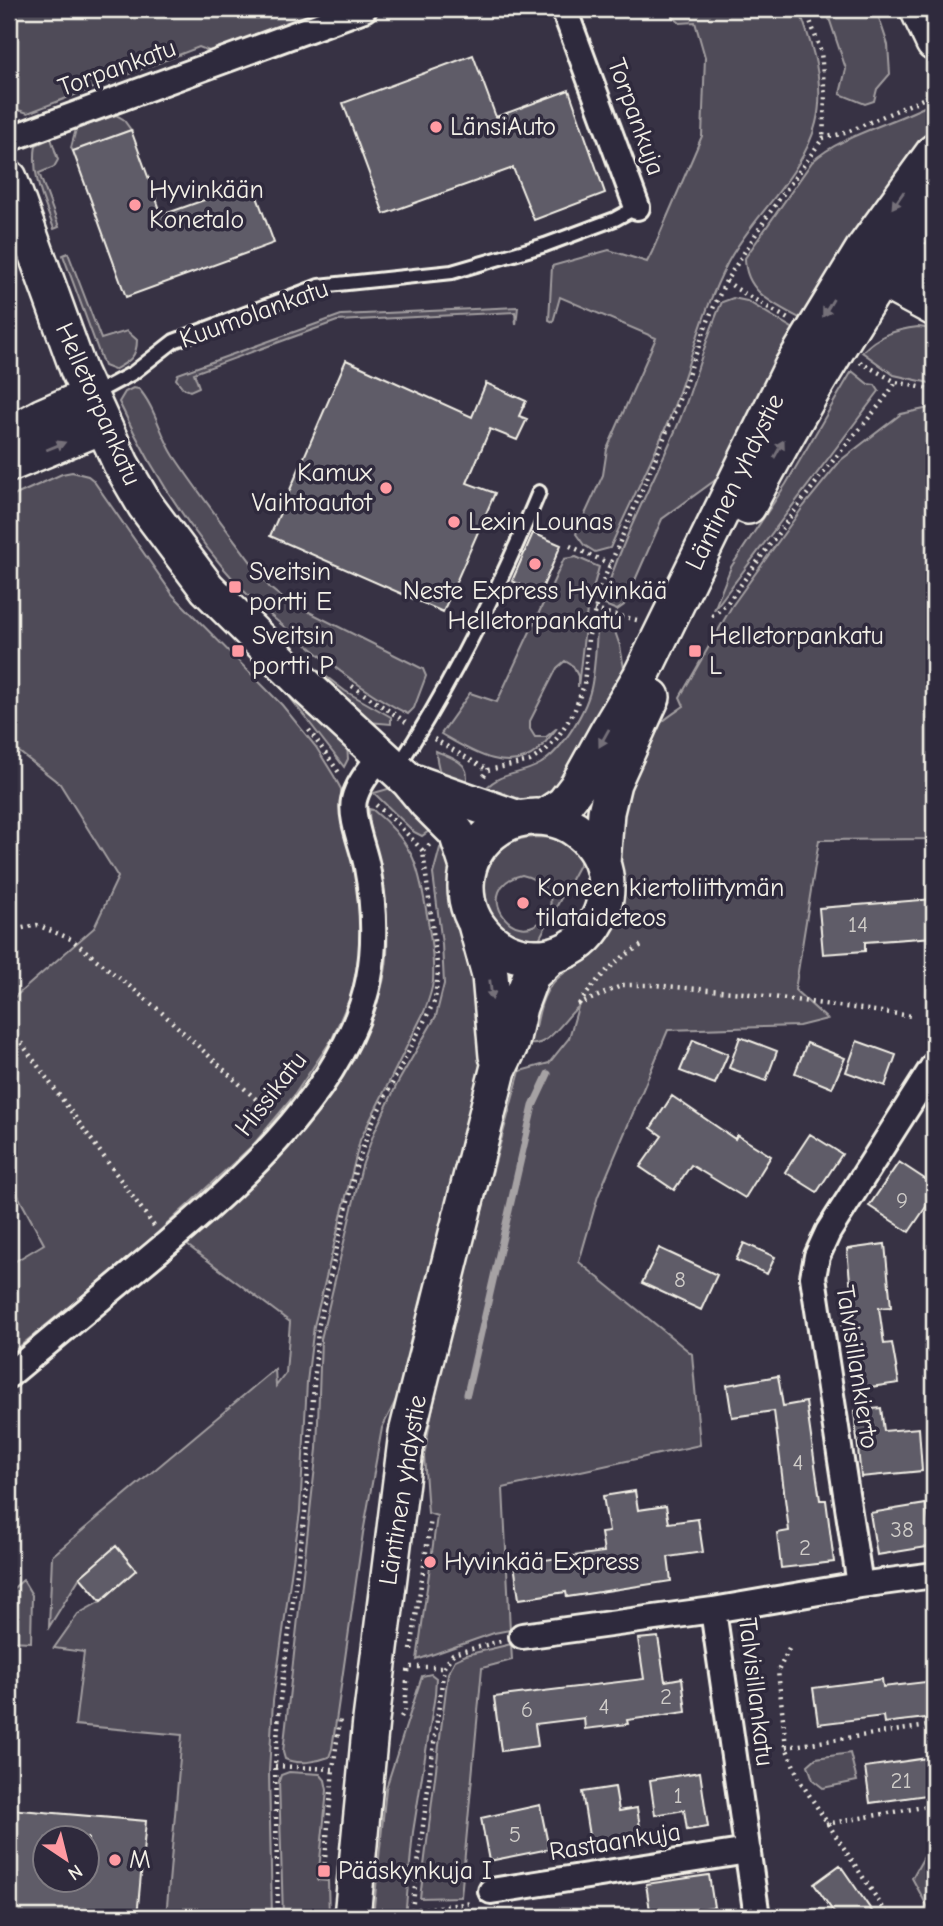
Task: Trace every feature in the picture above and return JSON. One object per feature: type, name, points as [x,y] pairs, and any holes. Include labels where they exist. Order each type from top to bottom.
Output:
[{"type":"main road","name":"Läntinen yhdystie","points":[[602,863],[606,812],[613,783],[646,708],[758,486],[817,382],[872,265],[934,152]]},
{"type":"main road","name":"Helletorpankatu","points":[[9,178],[95,411],[145,505],[207,588],[308,688],[395,768],[457,813],[531,817]]},
{"type":"main road","points":[[934,198],[899,250],[872,265],[934,308]]},
{"type":"main road","points":[[899,250],[934,269]]},
{"type":"main road","name":"Läntinen yhdystie","points":[[531,817],[564,804],[577,787],[641,676],[792,367],[872,265]]},
{"type":"main road","name":"Kuumolankatu","points":[[9,435],[43,416],[95,411]]},
{"type":"main road","name":"Kuumolankatu","points":[[9,464],[95,411]]},
{"type":"main road","points":[[457,813],[468,867],[468,896],[476,924],[495,944],[518,956],[551,956],[584,938],[595,925],[602,909],[606,878],[602,863],[593,846],[574,828],[531,817],[500,826],[476,849],[468,867]]},
{"type":"main road","name":"Läntinen yhdystie","points":[[476,924],[490,975],[498,1070]]},
{"type":"main road","name":"Läntinen yhdystie","points":[[352,1917],[371,1720],[407,1433],[498,1070],[511,1043],[519,1007],[531,975],[551,956]]},
{"type":"street","name":"Torpankatu","points":[[14,137],[364,9]]},
{"type":"street","name":"Torpankuja","points":[[564,9],[637,207]]},
{"type":"street","name":"Hissikatu","points":[[9,1375],[226,1191],[303,1109],[343,1047],[359,1014],[369,980],[374,943],[373,904],[367,864],[353,804],[357,789],[395,768]]},
{"type":"street","name":"Talvisillankierto","points":[[860,1585],[813,1278],[817,1256],[828,1232],[934,1065]]},
{"type":"street","name":"Talvisillankatu","points":[[757,1917],[713,1610],[934,1575]]},
{"type":"street","points":[[522,1636],[713,1610]]},
{"type":"street","name":"Rastaankuja","points":[[491,1891],[748,1852]]},
{"type":"lane","name":"Kuumolankatu","points":[[95,411],[133,373],[174,341],[319,286],[452,272],[545,245],[615,219],[637,207]]},
{"type":"lane","points":[[395,768],[420,732],[463,653],[540,492]]},
{"type":"path","points":[[346,682],[420,732],[488,770],[530,761],[545,751],[557,738],[574,712],[584,685],[588,639],[594,610],[610,564],[670,424],[711,313],[726,281],[768,215],[823,138],[825,97],[821,52],[806,9]]},
{"type":"path","points":[[823,138],[845,133],[934,94]]},
{"type":"path","points":[[9,105],[14,137]]},
{"type":"path","points":[[726,281],[789,320]]},
{"type":"path","points":[[856,360],[896,382],[934,390]]},
{"type":"path","points":[[712,617],[726,605],[798,505],[896,382]]},
{"type":"path","points":[[570,546],[610,564]]},
{"type":"path","points":[[594,610],[641,621]]},
{"type":"path","points":[[278,1917],[275,1766],[279,1713],[305,1512],[318,1328],[356,1167],[372,1123],[436,1000],[438,972],[423,851],[457,813],[488,770]]},
{"type":"path","points":[[9,931],[37,925],[71,939],[159,1010],[287,1128]]},
{"type":"path","points":[[642,945],[621,957],[597,979],[578,1005],[623,985],[654,985],[743,993],[912,1016]]},
{"type":"path","points":[[9,1018],[14,1034],[137,1200],[166,1244]]},
{"type":"path","points":[[409,1667],[431,1519]]},
{"type":"path","points":[[411,1917],[444,1667],[453,1654],[522,1636]]},
{"type":"path","points":[[789,1650],[778,1671],[786,1747],[800,1781],[826,1824],[889,1917]]},
{"type":"path","points":[[786,1747],[934,1725]]},
{"type":"path","points":[[324,1871],[333,1769]]},
{"type":"path","points":[[826,1824],[929,1806]]},
{"type":"path","points":[[411,1910],[473,1903],[491,1891]]},
{"type":"shaded area","points":[[9,9],[337,9],[214,53],[199,47],[28,113],[18,110],[9,83]]},
{"type":"shaded area","points":[[674,9],[799,9],[816,65],[819,108],[810,142],[801,160],[728,262],[710,301],[676,402],[654,454],[610,548],[595,552],[584,545],[576,534],[603,475],[607,449],[656,338],[560,297],[553,322],[549,320],[552,266],[609,250],[647,262],[652,252],[702,136],[705,57],[695,22],[680,23],[672,16]]},
{"type":"shaded area","points":[[826,9],[876,9],[888,45],[890,74],[877,89],[874,101],[865,104],[840,94],[846,69]]},
{"type":"shaded area","points":[[932,103],[927,132],[803,320],[756,289],[746,270],[745,258],[812,162],[837,144]]},
{"type":"shaded area","points":[[116,115],[123,119],[131,130],[73,151],[71,148],[76,129]]},
{"type":"shaded area","points":[[51,138],[58,160],[54,167],[39,173],[59,227],[54,229],[39,188],[35,167],[36,145]]},
{"type":"shaded area","points":[[68,253],[101,339],[127,331],[137,340],[133,355],[114,370],[104,366],[63,255]]},
{"type":"shaded area","points":[[733,298],[747,301],[797,331],[725,473],[662,519],[624,605],[617,610],[602,604],[610,580],[679,422],[722,302]]},
{"type":"shaded area","points":[[518,307],[516,325],[515,312],[337,321],[194,373],[199,387],[190,391],[183,388],[176,379],[178,374],[341,315]]},
{"type":"shaded area","points":[[918,327],[934,329],[934,384],[894,375],[862,352],[887,334]]},
{"type":"shaded area","points":[[852,371],[868,384],[875,385],[879,391],[714,610],[731,567],[786,484]]},
{"type":"shaded area","points":[[133,388],[139,389],[145,396],[174,456],[270,588],[285,600],[423,669],[426,676],[414,708],[408,714],[370,692],[275,620],[223,568],[173,500],[131,427],[119,402],[125,392]]},
{"type":"shaded area","points":[[934,407],[934,839],[819,840],[795,990],[827,1019],[799,1026],[668,1030],[598,1196],[579,1262],[692,1354],[700,1445],[503,1488],[510,1630],[417,1660],[437,1516],[428,1513],[424,1456],[457,1302],[520,1071],[549,1063],[569,1038],[578,1007],[550,1037],[536,1044],[529,1044],[526,1039],[528,1026],[536,1027],[544,998],[553,983],[594,951],[608,934],[618,915],[622,895],[620,862],[624,806],[633,768],[650,735],[662,722],[684,706],[680,697],[732,606],[803,507],[841,460],[901,414]]},
{"type":"shaded area","points":[[72,472],[93,480],[173,595],[282,705],[316,747],[334,776],[341,789],[359,892],[361,942],[352,993],[332,1039],[293,1097],[254,1144],[139,1250],[9,1355],[9,1265],[44,1244],[9,1179],[9,1002],[94,928],[118,877],[60,784],[9,744],[9,498]]},
{"type":"shaded area","points":[[576,557],[599,567],[587,610],[578,687],[578,676],[573,666],[565,661],[557,668],[530,721],[530,729],[535,737],[546,737],[557,728],[538,750],[514,761],[489,758],[441,734],[470,693],[497,702],[564,559]]},
{"type":"shaded area","points":[[260,619],[306,661],[345,691],[391,717],[391,724],[368,722]]},
{"type":"shaded area","points":[[611,620],[620,646],[626,679],[557,792],[533,805],[520,807],[479,796],[501,778],[540,764],[565,740],[580,717],[590,693],[597,629],[600,622]]},
{"type":"shaded area","points":[[281,686],[347,745],[348,759],[344,767]]},
{"type":"shaded area","points":[[436,751],[457,760],[465,768],[465,790],[446,780],[440,772]]},
{"type":"shaded area","points":[[391,788],[436,826],[422,836],[414,832],[374,793]]},
{"type":"shaded area","points":[[369,809],[389,825],[411,854],[420,880],[427,916],[433,981],[424,1012],[360,1140],[314,1326],[307,1382],[300,1512],[273,1701],[269,1772],[272,1917],[166,1917],[182,1735],[75,1725],[84,1652],[54,1648],[78,1614],[101,1601],[136,1570],[116,1547],[80,1577],[49,1627],[52,1556],[275,1369],[276,1386],[286,1373],[290,1322],[187,1245],[260,1176],[305,1127],[343,1073],[373,1012],[386,968],[387,927],[384,887]]},
{"type":"shaded area","points":[[536,837],[564,843],[581,861],[538,941],[518,938],[502,928],[492,914],[486,898],[485,880],[490,863],[501,849],[520,839]],"holes":[[[522,875],[546,890],[550,897],[549,911],[532,926],[520,927],[502,914],[498,903],[499,892],[507,882]]]},
{"type":"shaded area","points":[[447,841],[455,860],[455,907],[473,956],[485,1066],[403,1386],[382,1428],[363,1533],[332,1749],[329,1757],[296,1762],[285,1759],[283,1752],[317,1449],[321,1339],[362,1166],[397,1084],[436,1016],[444,984],[433,874],[440,848]]},
{"type":"shaded area","points":[[23,1580],[32,1595],[31,1642],[9,1641],[9,1592]]},
{"type":"shaded area","points":[[511,1644],[512,1660],[482,1668],[461,1897],[420,1898],[448,1673],[455,1660]]},
{"type":"shaded area","points":[[431,1674],[436,1678],[435,1695],[413,1832],[405,1917],[373,1917],[386,1788],[422,1676]]},
{"type":"shaded area","points":[[850,1753],[857,1781],[823,1788],[813,1780],[808,1765],[816,1758]]},
{"type":"shaded area","points":[[289,1772],[320,1774],[325,1780],[327,1790],[318,1880],[328,1881],[329,1917],[283,1917],[279,1781],[281,1775]]},
{"type":"shaded area","points":[[934,1839],[934,1917],[933,1917],[912,1878]]},
{"type":"building","points":[[473,55],[496,117],[569,90],[605,193],[534,220],[513,168],[384,214],[343,103]]},
{"type":"building","points":[[131,130],[162,215],[252,183],[274,243],[126,297],[73,151]]},
{"type":"building","name":"Kamux Vaihtoautot","points":[[346,360],[472,417],[486,383],[526,401],[519,416],[527,419],[517,440],[490,429],[467,483],[495,493],[443,612],[270,536]]},
{"type":"building","points":[[533,533],[561,545],[540,593],[512,581]]},
{"type":"building","points":[[934,899],[934,937],[865,942],[865,951],[823,954],[819,908]]},
{"type":"building","points":[[740,1037],[777,1051],[766,1081],[729,1068]]},
{"type":"building","points":[[693,1040],[728,1054],[715,1084],[680,1071]]},
{"type":"building","points":[[857,1041],[896,1055],[885,1086],[846,1072]]},
{"type":"building","points":[[807,1043],[845,1058],[832,1088],[795,1073]]},
{"type":"building","points":[[672,1096],[735,1139],[737,1135],[771,1156],[745,1198],[691,1165],[674,1190],[640,1167],[662,1136],[651,1128]]},
{"type":"building","points":[[810,1134],[842,1154],[817,1192],[785,1172]]},
{"type":"building","points":[[899,1162],[934,1185],[934,1195],[909,1232],[869,1206]]},
{"type":"building","points":[[744,1243],[775,1257],[767,1274],[736,1260]]},
{"type":"building","points":[[885,1244],[891,1307],[879,1308],[884,1344],[892,1343],[899,1383],[863,1388],[860,1369],[849,1371],[842,1325],[854,1323],[847,1249]]},
{"type":"building","points":[[659,1248],[717,1275],[701,1310],[642,1283]]},
{"type":"building","points":[[778,1376],[783,1406],[806,1402],[820,1500],[826,1500],[834,1562],[781,1568],[777,1533],[789,1531],[774,1411],[732,1417],[727,1385]]},
{"type":"building","points":[[881,1408],[884,1431],[919,1428],[922,1471],[861,1477],[854,1411]]},
{"type":"building","points":[[635,1491],[638,1510],[666,1506],[669,1523],[698,1519],[703,1552],[668,1557],[671,1581],[567,1597],[566,1592],[519,1599],[514,1564],[604,1552],[601,1533],[609,1532],[603,1496]]},
{"type":"building","points":[[926,1504],[933,1546],[877,1555],[870,1513]]},
{"type":"building","points":[[116,1546],[136,1570],[101,1601],[80,1577]]},
{"type":"building","points":[[658,1637],[665,1681],[682,1678],[686,1712],[627,1720],[628,1724],[585,1729],[584,1718],[535,1724],[538,1746],[501,1751],[494,1697],[644,1679],[638,1639]]},
{"type":"building","points":[[882,1679],[883,1687],[934,1681],[934,1717],[884,1723],[883,1716],[818,1724],[813,1688]]},
{"type":"building","points":[[934,1757],[934,1794],[870,1803],[865,1767]]},
{"type":"building","points":[[700,1772],[708,1827],[687,1830],[684,1810],[655,1815],[650,1780]]},
{"type":"building","points":[[615,1787],[619,1811],[637,1808],[641,1833],[590,1842],[582,1792]]},
{"type":"building","points":[[540,1805],[549,1849],[489,1861],[481,1818]]},
{"type":"building","name":"M","points":[[9,1809],[146,1821],[137,1917],[9,1917]]},
{"type":"building","points":[[840,1865],[876,1917],[837,1917],[814,1884]]},
{"type":"building","points":[[709,1875],[714,1907],[687,1910],[688,1917],[651,1917],[646,1884]]},
{"type":"waterway","points":[[467,1394],[533,1106],[548,1074]]},
{"type":"place","name":"LänsiAuto","points":[[436,127]]},
{"type":"place","name":"Hyvinkään Konetalo","points":[[135,205]]},
{"type":"place","name":"Kamux Vaihtoautot","points":[[386,488]]},
{"type":"place","name":"Lexin Lounas","points":[[454,522]]},
{"type":"place","name":"Neste Express Hyvinkää Helletorpankatu","points":[[535,564]]},
{"type":"place","name":"Sveitsin portti E","points":[[235,587]]},
{"type":"place","name":"Sveitsin portti P","points":[[238,651]]},
{"type":"place","name":"Helletorpankatu L","points":[[695,651]]},
{"type":"place","name":"Koneen kiertoliittymän tilataideteos","points":[[523,903]]},
{"type":"place","name":"Hyvinkää Express","points":[[430,1562]]},
{"type":"place","name":"M","points":[[115,1860]]},
{"type":"place","name":"Pääskynkuja I","points":[[324,1871]]}]
